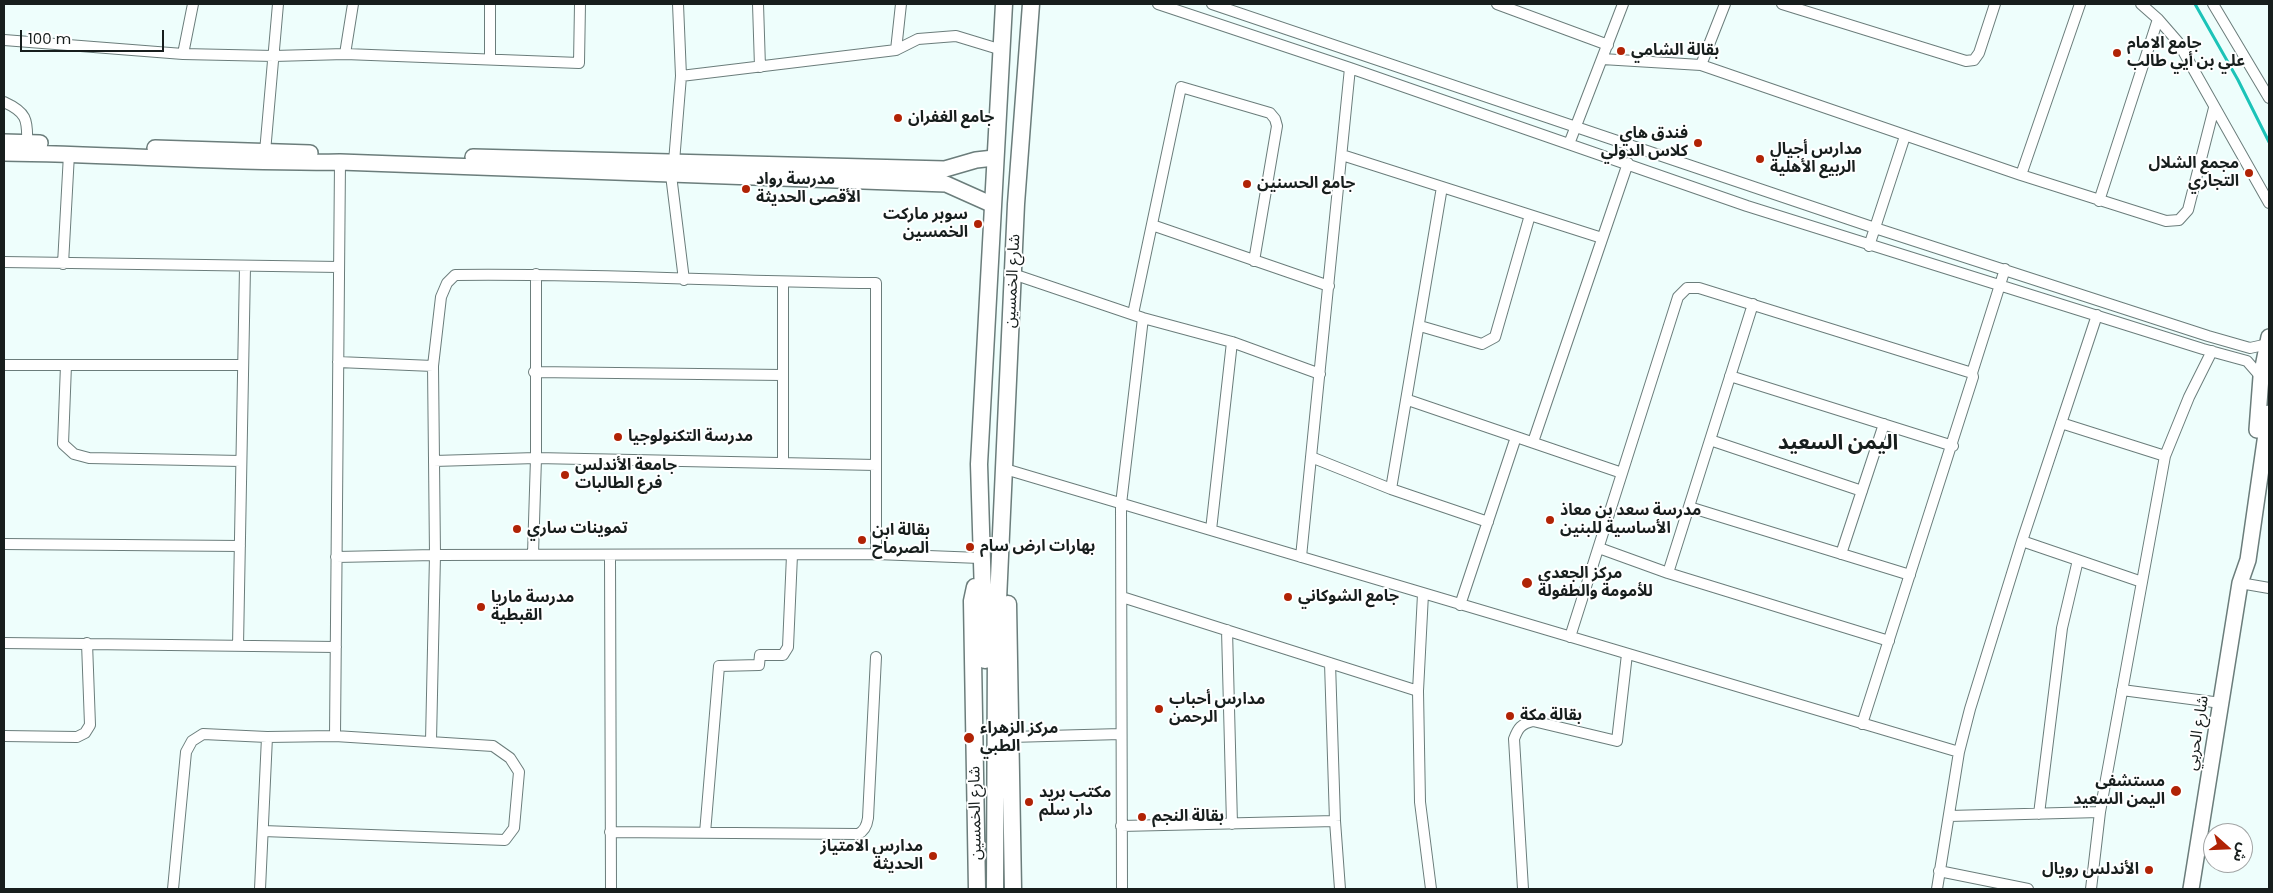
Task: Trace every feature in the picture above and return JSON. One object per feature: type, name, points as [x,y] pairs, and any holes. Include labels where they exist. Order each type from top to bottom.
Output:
[{"type":"main road","name":"شارع الخمسين","points":[[995,889],[991,644],[980,558],[979,464],[994,158],[1004,4]]},
{"type":"main road","name":"شارع الخمسين","points":[[984,889],[991,644],[1000,558],[1012,274],[1031,4]]},
{"type":"main road","points":[[993,205],[1016,204]]},
{"type":"main road","name":"شارع الخمسين","points":[[977,889],[972,601],[980,558]]},
{"type":"main road","name":"شارع الخمسين","points":[[1000,558],[1008,601],[1013,889]]},
{"type":"street","points":[[183,54],[193,4]]},
{"type":"street","points":[[265,158],[278,4]]},
{"type":"street","points":[[345,54],[353,4]]},
{"type":"street","points":[[490,4],[490,59]]},
{"type":"street","points":[[4,40],[183,54],[274,56],[345,54],[579,63],[580,4]]},
{"type":"street","points":[[678,4],[681,76],[672,169],[684,280]]},
{"type":"street","points":[[758,4],[760,67]]},
{"type":"street","points":[[896,50],[901,4]]},
{"type":"street","points":[[1158,4],[1869,246],[2212,352],[2247,361],[2262,377]]},
{"type":"street","points":[[1212,4],[1875,228],[2250,348],[2269,340]]},
{"type":"street","points":[[1497,4],[1524,8],[1608,45]]},
{"type":"street","points":[[1569,144],[1623,4]]},
{"type":"street","points":[[1701,65],[1725,4]]},
{"type":"street","points":[[1782,4],[1966,61],[1974,60],[1979,53],[1995,4]]},
{"type":"street","points":[[2022,175],[2080,4]]},
{"type":"street","points":[[2141,4],[2158,19],[2178,42],[2214,108],[2269,200]]},
{"type":"street","points":[[2213,4],[2269,98]]},
{"type":"street","points":[[2099,201],[2158,19]]},
{"type":"street","points":[[1253,36],[1260,20]]},
{"type":"street","points":[[681,76],[896,50],[918,38],[956,36],[1002,50]]},
{"type":"street","points":[[1602,59],[1701,65],[1905,136],[2099,201],[2166,221],[2179,220],[2188,210],[2214,108]]},
{"type":"street","points":[[1301,557],[1350,68]]},
{"type":"street","points":[[1122,889],[1121,504],[1138,316],[1152,225],[1181,87],[1270,113],[1275,119],[1277,126],[1254,260]]},
{"type":"street","points":[[4,102],[17,108],[24,116],[28,127],[27,143]]},
{"type":"street","points":[[1869,246],[1905,136]]},
{"type":"street","points":[[4,142],[340,162],[608,167]]},
{"type":"street","points":[[4,153],[672,169],[946,184],[993,205]]},
{"type":"street","points":[[63,264],[69,154]]},
{"type":"street","points":[[1342,155],[1602,238]]},
{"type":"street","points":[[672,169],[945,169],[976,160],[994,158]]},
{"type":"street","points":[[335,736],[340,162]]},
{"type":"street","points":[[1533,442],[1628,163]]},
{"type":"street","points":[[1391,489],[1408,400],[1442,187]]},
{"type":"street","points":[[1420,326],[1482,344],[1489,342],[1495,337],[1530,215]]},
{"type":"street","points":[[1152,225],[1328,286]]},
{"type":"street","points":[[4,262],[339,267]]},
{"type":"street","points":[[238,646],[245,267]]},
{"type":"street","points":[[1862,724],[1953,446],[1974,377],[1972,373],[2005,269]]},
{"type":"street","points":[[533,554],[536,458],[534,372],[536,274]]},
{"type":"street","points":[[431,741],[435,554],[433,366],[441,297],[447,283],[455,276],[536,274],[684,280],[876,283],[876,554]]},
{"type":"street","points":[[1012,274],[1138,316],[1232,342],[1320,374]]},
{"type":"street","points":[[783,282],[783,462]]},
{"type":"street","points":[[1570,637],[1678,297],[1687,288],[1699,288],[1753,304],[1972,373]]},
{"type":"street","points":[[1668,572],[1753,304]]},
{"type":"street","points":[[1937,889],[1959,752],[1970,709],[2022,541],[2097,315]]},
{"type":"street","name":"شارع الحربي","points":[[2240,583],[2238,558],[2260,409],[2262,377],[2269,340]]},
{"type":"street","points":[[1211,530],[1232,342]]},
{"type":"street","points":[[2247,361],[2250,360],[2250,348]]},
{"type":"street","points":[[2091,889],[2100,812],[2165,456],[2189,397],[2212,352]]},
{"type":"street","points":[[338,362],[433,366]]},
{"type":"street","points":[[4,365],[243,365]]},
{"type":"street","points":[[66,365],[63,444],[74,454],[89,458],[241,461]]},
{"type":"street","points":[[534,372],[782,375]]},
{"type":"street","points":[[1730,376],[1953,446]]},
{"type":"street","points":[[1408,400],[1622,473]]},
{"type":"street","name":"شارع الحربي","points":[[2191,889],[2240,583],[2248,560],[2269,413]]},
{"type":"street","points":[[2061,423],[2165,456]]},
{"type":"street","points":[[1841,554],[1884,424]]},
{"type":"street","points":[[1460,605],[1516,437]]},
{"type":"street","points":[[1710,440],[1862,491]]},
{"type":"street","points":[[1311,457],[1391,489],[1488,522]]},
{"type":"street","points":[[434,461],[536,458],[876,465]]},
{"type":"street","points":[[1005,469],[1959,752]]},
{"type":"street","points":[[1689,507],[1910,575]]},
{"type":"street","points":[[2022,541],[2142,582]]},
{"type":"street","points":[[4,544],[240,546]]},
{"type":"street","points":[[1599,548],[1668,572],[1889,641]]},
{"type":"street","points":[[336,557],[435,554],[876,554],[980,558]]},
{"type":"street","points":[[610,555],[611,889]]},
{"type":"street","points":[[705,833],[719,666],[758,665],[760,655],[783,655],[788,647],[792,555]]},
{"type":"street","points":[[2039,814],[2062,628],[2078,560]]},
{"type":"street","points":[[2240,583],[2269,588]]},
{"type":"street","points":[[1424,594],[1418,691],[1420,802],[1431,889]]},
{"type":"street","points":[[1122,597],[1418,691]]},
{"type":"street","points":[[1228,630],[1232,824]]},
{"type":"street","points":[[4,643],[336,647]]},
{"type":"street","points":[[4,736],[77,737],[85,733],[90,725],[87,643]]},
{"type":"street","points":[[1523,889],[1514,740],[1517,730],[1523,724],[1533,721],[1617,741],[1627,654]]},
{"type":"street","points":[[610,832],[858,834],[862,832],[868,818],[876,657]]},
{"type":"street","points":[[1330,663],[1335,821],[1340,889]]},
{"type":"street","points":[[2122,690],[2221,703]]},
{"type":"street","points":[[173,889],[186,752],[192,741],[203,734],[267,737],[335,736],[416,743],[431,741],[494,746],[510,758],[519,772],[514,828],[505,840],[263,831]]},
{"type":"street","points":[[1010,738],[1121,734]]},
{"type":"street","points":[[260,889],[267,737]]},
{"type":"street","points":[[1949,816],[2100,812]]},
{"type":"street","points":[[1121,826],[1335,821]]},
{"type":"street","points":[[1939,871],[2028,889]]},
{"type":"waterway","points":[[2195,4],[2238,80],[2269,142]]},
{"type":"place","name":"بقالة الشامي","points":[[1621,51]]},
{"type":"place","name":"جامع الامام علي بن أيي طالب","points":[[2117,53]]},
{"type":"place","name":"جامع الغفران","points":[[898,118]]},
{"type":"place","name":"فندق هاي كلاس الدولي","points":[[1698,143]]},
{"type":"place","name":"مدارس أجيال الربيع الأهلية","points":[[1760,159]]},
{"type":"place","name":"مجمع الشلال التجاري","points":[[2249,173]]},
{"type":"place","name":"جامع الحسنين","points":[[1247,184]]},
{"type":"place","name":"مدرسة رواد الأقصى الحديثة","points":[[746,189]]},
{"type":"place","name":"سوبر ماركت الخمسين","points":[[978,224]]},
{"type":"place","name":"مدرسة التكنولوجيا","points":[[618,437]]},
{"type":"place","name":"جامعة الأندلس فرع الطالبات","points":[[565,475]]},
{"type":"place","name":"مدرسة سعد بن معاذ الأساسية للبنين","points":[[1550,520]]},
{"type":"place","name":"تموينات ساري","points":[[517,529]]},
{"type":"place","name":"بقالة ابن الصرماح","points":[[862,540]]},
{"type":"place","name":"بهارات ارض سام","points":[[970,547]]},
{"type":"place","name":"مركز الجعدي للأمومة والطفولة","points":[[1527,583]]},
{"type":"place","name":"جامع الشوكاني","points":[[1288,597]]},
{"type":"place","name":"مدرسة ماريا القبطية","points":[[481,607]]},
{"type":"place","name":"مدارس أحباب الرحمن","points":[[1159,709]]},
{"type":"place","name":"بقالة مكة","points":[[1510,716]]},
{"type":"place","name":"مركز الزهراء الطبي","points":[[969,738]]},
{"type":"place","name":"مستشفى اليمن السعيد","points":[[2176,791]]},
{"type":"place","name":"مكتب بريد دار سلم","points":[[1029,802]]},
{"type":"place","name":"بقالة النجم","points":[[1142,817]]},
{"type":"place","name":"مدارس الامتياز الحديثة","points":[[933,856]]},
{"type":"place","name":"الأندلس رويال","points":[[2149,870]]},
{"type":"district","name":"اليمن السعيد","points":[[1838,444]]}]
